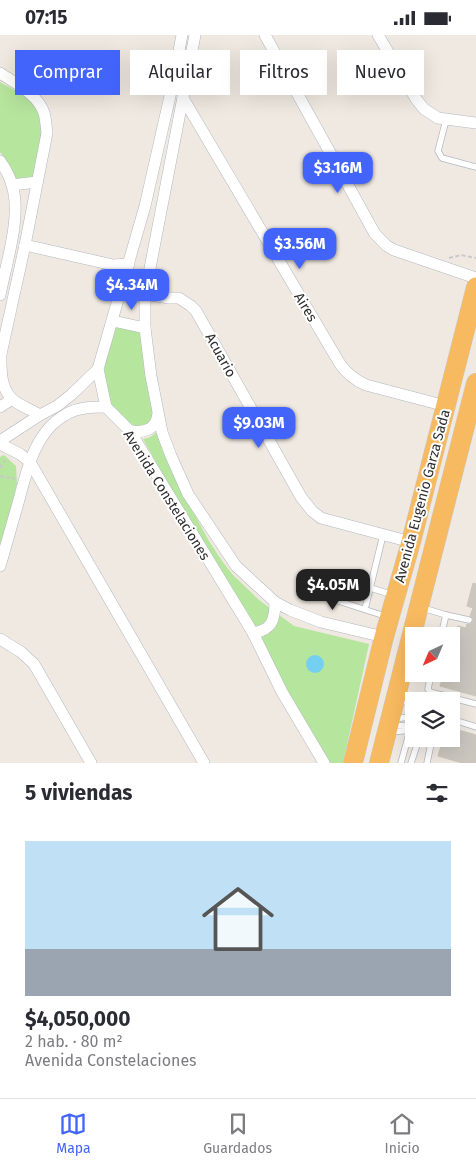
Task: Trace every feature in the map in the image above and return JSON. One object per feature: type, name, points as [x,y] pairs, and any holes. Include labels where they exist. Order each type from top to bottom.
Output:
[{"type":"highway","name":"Avenida Eugenio Garza Sada","points":[[353,763],[384,637],[411,542],[476,287]]},
{"type":"highway","name":"Avenida Eugenio Garza Sada","points":[[415,627],[419,607],[472,421],[476,383]]},
{"type":"highway","name":"Avenida Eugenio Garza Sada","points":[[379,763],[396,698],[405,674]]},
{"type":"street","points":[[182,35],[147,197],[98,369],[57,406],[40,415],[0,443],[30,462],[204,763]]},
{"type":"street","name":"Avenida Constelaciones","points":[[195,35],[146,295],[145,328],[151,376],[165,440],[188,494],[236,566],[275,602],[321,622],[384,637]]},
{"type":"street","points":[[265,35],[375,234],[394,251],[476,278]]},
{"type":"street","points":[[378,35],[416,99],[428,112],[446,120],[476,123]]},
{"type":"street","points":[[0,73],[32,95],[40,104],[46,122],[47,133],[1,354],[2,379],[12,399],[40,415]]},
{"type":"street","name":"Aires","points":[[183,98],[345,371],[366,385],[446,406]]},
{"type":"street","points":[[0,161],[12,185],[15,201],[12,240],[3,268],[0,295]]},
{"type":"street","points":[[12,185],[37,182]]},
{"type":"street","points":[[25,245],[113,265],[129,264]]},
{"type":"street","name":"Acuario","points":[[146,295],[179,298],[196,311],[301,497],[312,511],[321,518],[411,542]]},
{"type":"street","points":[[113,321],[145,328]]},
{"type":"street","points":[[0,566],[30,462],[42,437],[54,423],[65,415],[85,408],[106,407],[98,369]]},
{"type":"street","points":[[0,407],[12,399]]},
{"type":"street","name":"Avenida Constelaciones","points":[[106,407],[130,431],[252,633],[282,692],[324,763]]},
{"type":"street","points":[[130,431],[145,431],[157,421],[158,413]]},
{"type":"street","points":[[252,633],[263,630],[271,624],[275,615],[275,602]]},
{"type":"street","points":[[0,639],[21,652],[34,664],[91,763]]},
{"type":"lane","points":[[446,120],[438,151],[442,158],[476,167]]},
{"type":"lane","points":[[365,609],[383,535]]},
{"type":"lane","points":[[370,588],[396,596]]},
{"type":"lane","points":[[329,598],[390,617]]},
{"type":"lane","points":[[419,607],[469,620]]},
{"type":"lane","points":[[443,627],[446,615]]},
{"type":"lane","points":[[430,683],[428,689],[430,692],[476,704]]},
{"type":"lane","points":[[396,698],[405,702]]},
{"type":"lane","points":[[389,726],[405,720]]},
{"type":"lane","points":[[460,722],[476,727]]},
{"type":"lane","points":[[389,726],[405,727]]},
{"type":"lane","points":[[401,763],[406,747]]},
{"type":"lane","points":[[411,763],[416,747]]},
{"type":"lane","points":[[427,763],[430,747]]},
{"type":"path","points":[[461,255],[476,258]]},
{"type":"path","points":[[0,468],[8,457]]},
{"type":"path","points":[[0,476],[17,480]]},
{"type":"green space","points":[[0,82],[15,90],[15,95],[24,95],[35,104],[41,115],[42,123],[34,176],[30,179],[17,182],[9,173],[4,157],[0,152]]},
{"type":"green space","points":[[117,325],[140,330],[154,409],[152,423],[131,430],[111,408],[103,375]]},
{"type":"green space","points":[[159,428],[192,510],[209,541],[233,575],[259,600],[294,626],[369,644],[343,763],[327,763],[284,693],[143,439],[152,436]]},
{"type":"green space","points":[[4,455],[16,466],[17,484],[0,550],[0,457]]},
{"type":"water","points":[[315,655],[323,660],[324,664],[319,672],[315,673],[307,668],[306,664],[311,656]]},
{"type":"building","points":[[473,583],[476,584],[476,696],[440,686],[441,683],[460,683],[460,627],[458,627],[458,626],[466,628],[467,624],[471,624],[473,621],[473,618],[470,616],[473,608],[467,606]]},
{"type":"building","points":[[460,731],[476,735],[476,763],[462,763],[438,756],[441,747],[460,747]]}]
